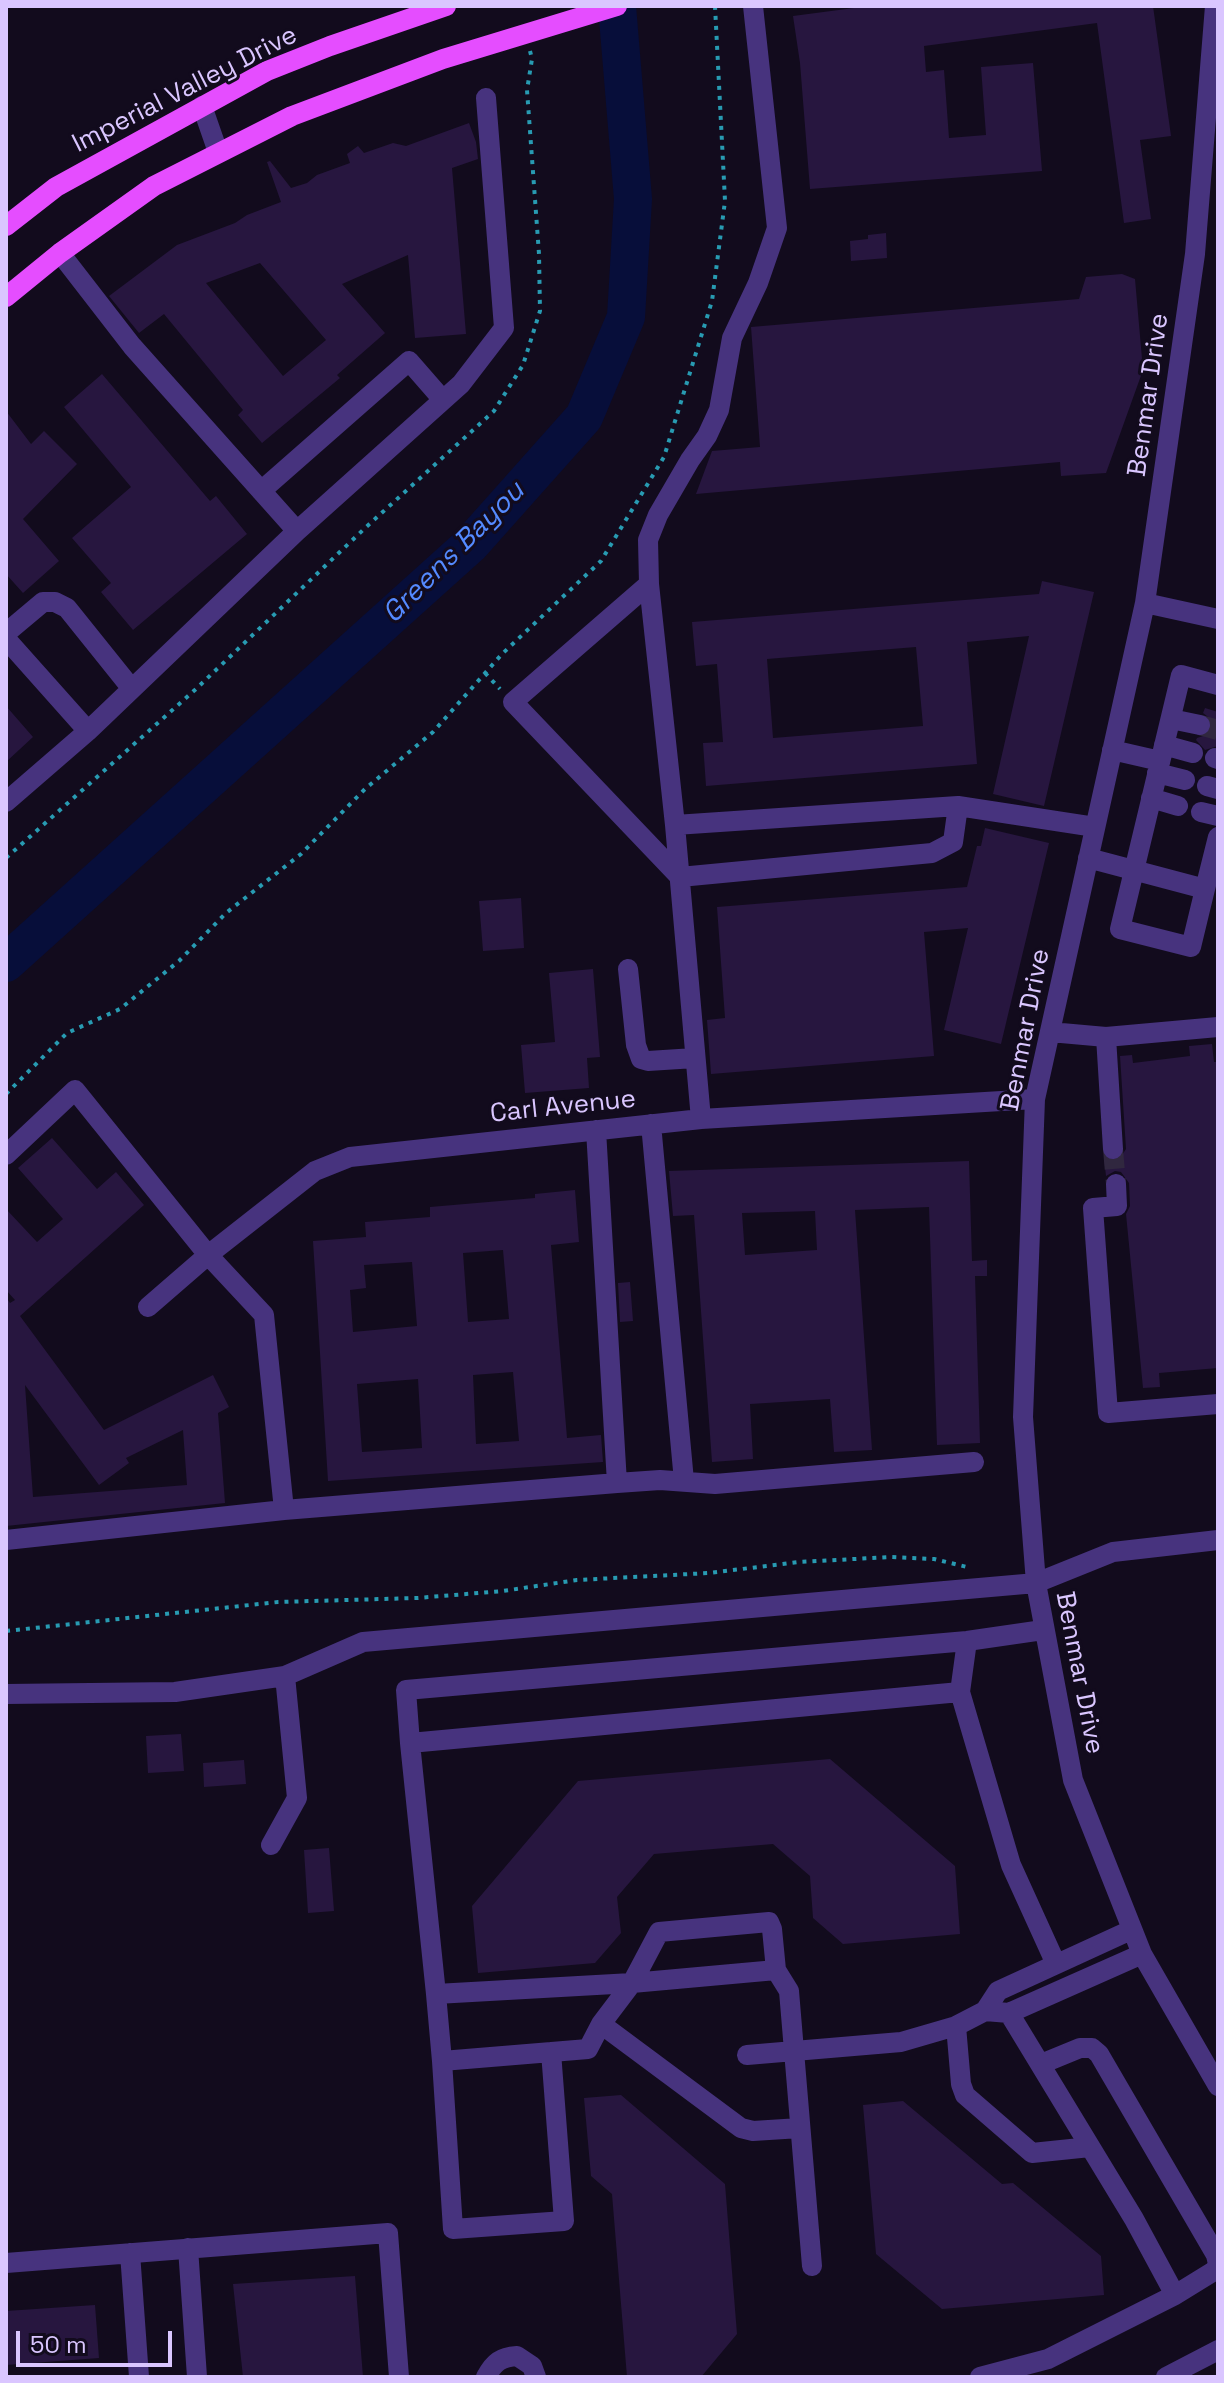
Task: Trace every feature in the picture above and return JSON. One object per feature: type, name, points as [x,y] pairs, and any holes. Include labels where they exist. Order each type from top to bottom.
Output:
[{"type":"main road","name":"Imperial Valley Drive","points":[[6,226],[56,187],[267,71],[446,6]]},
{"type":"main road","points":[[6,297],[60,253],[154,186],[292,116],[443,59],[617,6]]},
{"type":"street","points":[[701,1119],[675,825],[649,584],[648,540],[658,515],[707,436],[719,410],[732,338],[758,283],[777,228],[753,6]]},
{"type":"street","name":"Benmar Drive","points":[[1215,6],[1195,254],[1145,603],[1035,1099],[1023,1417],[1036,1583],[1073,1780],[1142,1954],[1218,2086]]},
{"type":"street","points":[[6,802],[88,731],[297,531],[461,384],[504,328],[486,98]]},
{"type":"street","points":[[202,106],[218,152]]},
{"type":"street","points":[[60,253],[132,346],[297,531]]},
{"type":"street","points":[[261,491],[409,361],[443,400]]},
{"type":"street","points":[[649,584],[513,702],[680,877]]},
{"type":"street","points":[[88,731],[6,636],[43,602],[55,602],[67,608],[132,689]]},
{"type":"street","points":[[1145,603],[1218,619]]},
{"type":"street","points":[[1218,685],[1181,675],[1120,929],[1191,947],[1218,837]]},
{"type":"street","points":[[1171,719],[1200,725]]},
{"type":"street","points":[[1112,750],[1161,760],[1193,753]]},
{"type":"street","points":[[1161,760],[1185,780]]},
{"type":"street","points":[[1151,798],[1178,806]]},
{"type":"street","points":[[675,825],[958,806],[1095,827]]},
{"type":"street","points":[[680,877],[932,853],[953,842],[958,806]]},
{"type":"street","points":[[1088,858],[1205,889]]},
{"type":"street","points":[[628,969],[636,1045],[641,1059],[695,1058]]},
{"type":"street","points":[[1050,1032],[1106,1037],[1218,1027]]},
{"type":"street","points":[[1106,1037],[1113,1149]]},
{"type":"street","points":[[6,1155],[75,1090],[208,1255],[264,1315],[284,1510]]},
{"type":"street","name":"Carl Avenue","points":[[148,1307],[208,1255],[315,1171],[350,1157],[701,1119],[1035,1099]]},
{"type":"street","points":[[651,1124],[684,1481]]},
{"type":"street","points":[[596,1130],[617,1483]]},
{"type":"street","points":[[1116,1184],[1117,1206],[1093,1208],[1108,1413],[1218,1404]]},
{"type":"street","points":[[6,1540],[284,1510],[617,1483],[684,1481],[715,1484],[974,1462]]},
{"type":"street","points":[[6,1694],[175,1692],[285,1676],[363,1642],[1036,1583],[1113,1552],[1218,1540]]},
{"type":"street","points":[[551,2052],[564,2221],[453,2229],[442,2061],[406,1690],[967,1641],[1043,1630]]},
{"type":"street","points":[[967,1641],[960,1692],[1011,1865],[1056,1964]]},
{"type":"street","points":[[271,1845],[297,1798],[285,1676]]},
{"type":"street","points":[[410,1743],[960,1692]]},
{"type":"street","points":[[442,2061],[588,2049],[601,2024],[632,1983],[659,1932],[769,1922],[776,1970],[789,1991],[812,2266]]},
{"type":"street","points":[[747,2055],[901,2042],[956,2026],[985,2011],[998,1991],[1131,1930]]},
{"type":"street","points":[[985,2011],[1009,2013],[1142,1954]]},
{"type":"street","points":[[436,1994],[632,1983],[776,1970]]},
{"type":"street","points":[[1009,2013],[1175,2295]]},
{"type":"street","points":[[601,2024],[741,2128],[753,2131],[800,2128]]},
{"type":"street","points":[[956,2026],[961,2084],[965,2095],[1032,2153],[1090,2147]]},
{"type":"street","points":[[980,2377],[1048,2359],[1175,2295],[1214,2271],[1218,2264],[1216,2255],[1099,2054],[1092,2048],[1080,2048],[1041,2064]]},
{"type":"street","points":[[6,2263],[388,2233],[399,2377]]},
{"type":"street","points":[[188,2248],[197,2377]]},
{"type":"street","points":[[130,2253],[139,2377]]},
{"type":"street","points":[[1166,2377],[1218,2350]]},
{"type":"street","points":[[486,2377],[503,2357],[517,2356],[532,2366],[536,2377]]},
{"type":"path","points":[[6,1094],[67,1033],[120,1009],[179,961],[226,913],[301,854],[365,789],[433,732],[502,654],[601,561],[664,457],[712,301],[725,201],[715,6]]},
{"type":"path","points":[[6,1631],[278,1602],[446,1596],[577,1580],[709,1573],[799,1562],[891,1557],[934,1559],[977,1567]]},
{"type":"building","points":[[869,6],[1153,6],[1171,136],[1140,140],[1151,219],[1124,223],[1097,23],[924,46],[926,72],[944,70],[949,138],[986,135],[981,67],[1033,63],[1042,171],[810,189],[793,16]]},
{"type":"building","points":[[469,123],[476,142],[478,159],[452,168],[466,334],[415,338],[408,255],[342,284],[385,333],[337,375],[340,378],[262,443],[238,415],[243,410],[164,314],[139,333],[109,296],[177,245],[281,202],[267,162],[270,161],[291,188],[350,163],[347,154],[358,146],[364,153],[393,143],[406,146]],"holes":[[[260,263],[326,340],[283,376],[206,283]]]},
{"type":"building","points":[[886,233],[887,258],[851,261],[850,241]]},
{"type":"building","points":[[1122,274],[1135,279],[1143,370],[1106,473],[1061,476],[1060,462],[696,494],[712,451],[760,447],[751,327],[1079,299],[1086,277]]},
{"type":"building","points":[[102,374],[210,501],[216,496],[247,534],[133,630],[101,592],[111,583],[72,538],[131,487],[64,407]]},
{"type":"building","points":[[6,411],[31,444],[44,431],[77,464],[23,519],[59,561],[23,593],[6,574]]},
{"type":"building","points":[[1042,581],[1094,592],[1044,806],[993,794],[1029,636],[967,642],[977,764],[706,786],[703,743],[723,742],[717,664],[696,666],[692,622],[1039,594]],"holes":[[[916,647],[923,726],[773,738],[767,659]]]},
{"type":"building","points":[[6,706],[33,737],[6,762]]},
{"type":"building","points":[[1205,708],[1218,712],[1218,746],[1205,750],[1196,740],[1209,734],[1212,728],[1212,720],[1203,713]]},
{"type":"building","points":[[985,828],[1049,843],[1001,1044],[944,1030],[968,928],[924,932],[934,1056],[711,1074],[707,1020],[725,1018],[717,907],[967,887]]},
{"type":"building","points":[[521,898],[524,948],[483,951],[479,901]]},
{"type":"building","points":[[593,969],[600,1057],[587,1058],[589,1088],[525,1093],[521,1045],[555,1042],[549,973]]},
{"type":"building","points":[[1212,1044],[1214,1062],[1218,1062],[1218,1368],[1159,1373],[1160,1387],[1143,1388],[1126,1214],[1130,1206],[1129,1183],[1121,1172],[1115,1171],[1106,1176],[1104,1158],[1113,1162],[1119,1160],[1126,1149],[1120,1056],[1132,1055],[1133,1063],[1190,1056],[1189,1046]]},
{"type":"building","points":[[52,1138],[97,1189],[116,1172],[144,1205],[20,1316],[104,1430],[213,1375],[229,1407],[218,1413],[225,1503],[6,1526],[6,1297],[10,1303],[15,1300],[6,1290],[6,1209],[37,1242],[63,1219],[18,1168]],"holes":[[[25,1385],[99,1485],[129,1463],[126,1458],[183,1430],[187,1485],[33,1497]]]},
{"type":"building","points":[[969,1161],[972,1261],[987,1260],[987,1276],[975,1276],[980,1443],[937,1445],[929,1207],[855,1210],[872,1450],[834,1452],[830,1399],[750,1404],[753,1459],[712,1462],[694,1215],[673,1216],[669,1171]],"holes":[[[815,1211],[817,1250],[745,1255],[742,1213]]]},
{"type":"building","points":[[575,1190],[579,1242],[551,1245],[567,1438],[601,1435],[603,1462],[328,1481],[313,1241],[366,1237],[365,1222],[430,1217],[430,1207],[535,1198],[535,1194]],"holes":[[[503,1250],[509,1319],[468,1322],[463,1253]],[[412,1262],[417,1326],[353,1332],[350,1290],[366,1288],[364,1265]],[[513,1372],[519,1441],[476,1444],[473,1375]],[[418,1379],[422,1448],[362,1452],[357,1384]]]},
{"type":"building","points":[[630,1282],[633,1321],[620,1322],[618,1283]]},
{"type":"building","points":[[181,1734],[184,1771],[148,1773],[146,1736]]},
{"type":"building","points":[[830,1759],[955,1866],[960,1934],[843,1944],[813,1918],[810,1876],[773,1844],[654,1854],[617,1897],[621,1933],[595,1963],[478,1973],[472,1906],[578,1781]]},
{"type":"building","points":[[244,1760],[246,1784],[204,1787],[203,1763]]},
{"type":"building","points":[[329,1848],[334,1911],[308,1913],[304,1850]]},
{"type":"building","points":[[621,2095],[725,2184],[737,2334],[701,2377],[627,2377],[612,2194],[591,2176],[584,2098]]},
{"type":"building","points":[[903,2101],[1002,2184],[1013,2183],[1101,2256],[1104,2295],[942,2309],[876,2254],[863,2105]]},
{"type":"building","points":[[355,2276],[363,2377],[243,2377],[233,2284]]},
{"type":"building","points":[[95,2305],[99,2358],[6,2365],[6,2311]]},
{"type":"waterway","name":"Greens Bayou","points":[[6,963],[470,545],[584,417],[626,317],[633,199],[617,6]]},
{"type":"tunnel","points":[[1200,725],[1218,730]]},
{"type":"tunnel","points":[[1113,1149],[1116,1184]]}]
